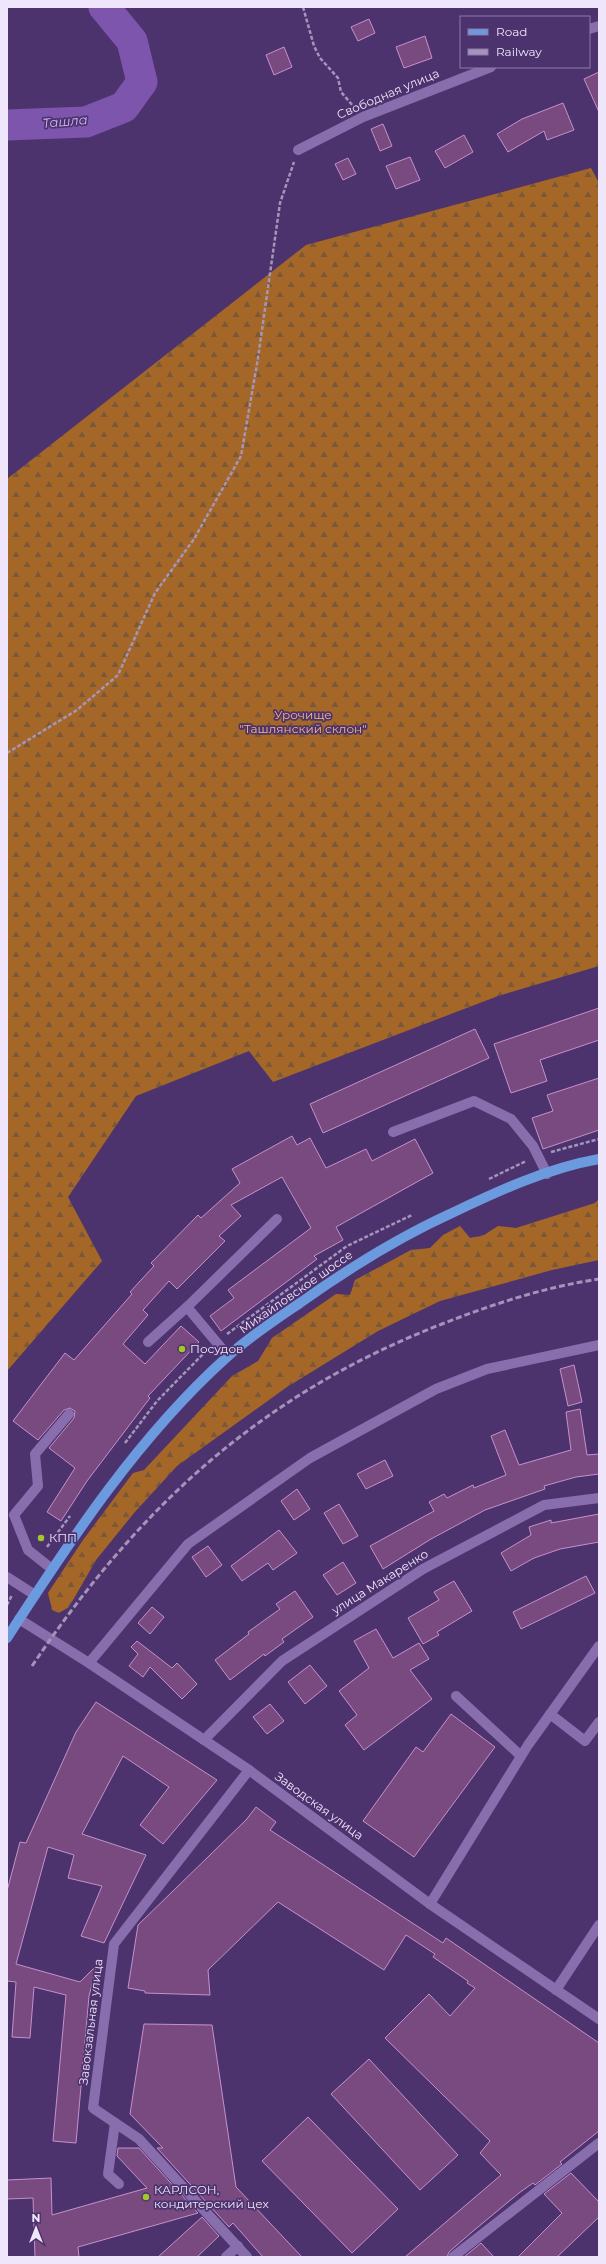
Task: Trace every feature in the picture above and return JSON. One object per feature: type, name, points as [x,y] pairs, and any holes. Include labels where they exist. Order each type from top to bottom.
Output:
[{"type":"main road","name":"Михайловское шоссе","points":[[7,1638],[52,1569],[116,1479],[182,1401],[228,1356],[340,1275],[406,1234],[493,1194],[547,1174],[599,1158]]},
{"type":"street","name":"Свободная улица","points":[[298,150],[363,117],[489,68]]},
{"type":"street","points":[[393,1132],[474,1101],[511,1119],[532,1146],[547,1174]]},
{"type":"street","points":[[148,1342],[187,1307],[277,1219]]},
{"type":"street","points":[[187,1307],[228,1356]]},
{"type":"street","points":[[89,1663],[188,1544],[310,1458],[436,1389],[487,1369],[599,1345]]},
{"type":"street","points":[[52,1569],[28,1550],[14,1516],[38,1486],[36,1454],[68,1414]]},
{"type":"street","name":"улица Макаренко","points":[[204,1740],[282,1661],[423,1569],[544,1505],[599,1498]]},
{"type":"street","points":[[7,1578],[35,1595]]},
{"type":"street","name":"Заводская улица","points":[[19,1619],[89,1663],[249,1770],[430,1904],[599,2019]]},
{"type":"street","points":[[430,1904],[521,1756],[599,1646]]},
{"type":"street","points":[[456,1696],[521,1756]]},
{"type":"street","points":[[550,1714],[585,1741],[599,1722]]},
{"type":"street","name":"Завокзальная улица","points":[[247,2257],[139,2139],[93,2108],[114,1944],[249,1770]]},
{"type":"street","points":[[556,1990],[599,1926]]},
{"type":"street","points":[[116,2123],[108,2174],[119,2184]]},
{"type":"street","points":[[453,2257],[599,2143]]},
{"type":"street","points":[[226,2257],[238,2246]]},
{"type":"path","points":[[303,7],[314,46],[320,58],[338,78],[341,92],[363,117]]},
{"type":"path","points":[[7,753],[77,710],[118,675],[155,593],[194,539],[241,456],[258,358],[280,202],[298,150]]},
{"type":"green space","name":"Урочище \"Ташлянский склон\"","points":[[591,168],[599,183],[599,966],[498,996],[273,1082],[249,1051],[136,1096],[68,1197],[102,1261],[7,1371],[7,479],[306,245]]},
{"type":"green space","points":[[599,1199],[599,1260],[552,1270],[440,1301],[378,1331],[287,1387],[177,1466],[134,1513],[96,1560],[69,1607],[59,1613],[52,1610],[48,1593],[83,1540],[133,1473],[144,1470],[232,1376],[258,1361],[272,1338],[336,1294],[350,1295],[355,1280],[411,1250],[430,1248],[443,1235],[460,1226],[470,1238],[484,1235],[498,1226],[516,1228],[595,1203]]},
{"type":"building","points":[[369,19],[375,33],[358,41],[351,27]]},
{"type":"building","points":[[425,36],[432,58],[404,68],[396,47]]},
{"type":"building","points":[[284,47],[292,67],[274,75],[266,55]]},
{"type":"building","points":[[599,72],[599,112],[584,79]]},
{"type":"building","points":[[563,103],[574,130],[547,140],[544,131],[508,152],[497,134],[522,119]]},
{"type":"building","points":[[383,124],[392,146],[380,151],[371,129]]},
{"type":"building","points":[[464,135],[473,152],[445,168],[435,151]]},
{"type":"building","points":[[410,157],[420,180],[396,189],[386,166]]},
{"type":"building","points":[[348,158],[356,174],[343,180],[335,164]]},
{"type":"building","points":[[599,1008],[599,1040],[540,1060],[547,1081],[511,1093],[494,1044]]},
{"type":"building","points":[[475,1029],[489,1058],[323,1133],[310,1104]]},
{"type":"building","points":[[599,1078],[599,1130],[543,1149],[532,1118],[553,1111],[547,1095]]},
{"type":"building","points":[[292,1136],[297,1145],[310,1138],[326,1168],[366,1149],[372,1161],[415,1139],[433,1173],[336,1227],[343,1240],[314,1256],[317,1259],[221,1331],[210,1316],[234,1298],[228,1290],[311,1228],[282,1177],[231,1205],[241,1216],[219,1236],[225,1241],[177,1289],[169,1281],[143,1310],[148,1315],[123,1344],[145,1364],[181,1326],[199,1342],[148,1396],[150,1398],[87,1481],[61,1521],[47,1512],[75,1468],[49,1448],[74,1418],[75,1411],[70,1408],[64,1410],[38,1440],[13,1421],[65,1353],[74,1360],[132,1294],[130,1292],[154,1266],[151,1263],[198,1215],[201,1218],[240,1183],[232,1169]]},
{"type":"building","points":[[574,1365],[582,1402],[568,1406],[560,1369]]},
{"type":"building","points":[[580,1409],[587,1455],[599,1454],[599,1474],[576,1477],[544,1486],[545,1489],[485,1510],[431,1539],[383,1569],[370,1546],[434,1511],[429,1502],[444,1494],[447,1498],[473,1485],[474,1488],[506,1475],[491,1436],[505,1430],[519,1465],[571,1450],[566,1412]]},
{"type":"building","points":[[385,1460],[393,1476],[366,1489],[357,1474]]},
{"type":"building","points":[[297,1489],[310,1509],[294,1520],[281,1501]]},
{"type":"building","points":[[339,1504],[358,1536],[343,1544],[324,1513]]},
{"type":"building","points":[[599,1514],[599,1542],[560,1549],[534,1558],[511,1571],[501,1553],[531,1535],[529,1527],[551,1520],[551,1523]]},
{"type":"building","points":[[279,1530],[297,1553],[273,1570],[268,1563],[242,1581],[231,1566]]},
{"type":"building","points":[[208,1546],[222,1565],[206,1577],[192,1557]]},
{"type":"building","points":[[343,1562],[356,1583],[337,1595],[323,1575]]},
{"type":"building","points":[[586,1576],[595,1593],[521,1629],[513,1612]]},
{"type":"building","points":[[454,1581],[472,1611],[437,1632],[439,1635],[423,1644],[408,1618],[439,1600],[434,1592]]},
{"type":"building","points":[[295,1591],[313,1617],[282,1639],[284,1642],[265,1656],[264,1654],[230,1680],[215,1660],[249,1634],[248,1632],[280,1609],[276,1604]]},
{"type":"building","points":[[152,1607],[164,1617],[150,1634],[138,1623]]},
{"type":"building","points":[[376,1629],[393,1658],[419,1643],[429,1659],[410,1670],[432,1699],[364,1750],[345,1725],[357,1715],[339,1691],[369,1668],[354,1641]]},
{"type":"building","points":[[137,1641],[172,1668],[177,1663],[197,1684],[182,1699],[150,1667],[143,1677],[129,1666],[138,1654],[131,1647]]},
{"type":"building","points":[[310,1665],[327,1686],[305,1704],[288,1682]]},
{"type":"building","points":[[96,1702],[217,1780],[163,1844],[140,1825],[169,1787],[123,1756],[82,1834],[146,1855],[104,1943],[81,1936],[102,1886],[68,1878],[74,1855],[48,1847],[16,1964],[80,1982],[97,1965],[89,1996],[76,2143],[53,2141],[66,1995],[34,1987],[30,2038],[12,2037],[16,1982],[7,1981],[7,1891],[20,1842],[26,1843],[76,1732]]},
{"type":"building","points":[[270,1704],[284,1721],[267,1734],[253,1717]]},
{"type":"building","points":[[451,1714],[495,1747],[414,1857],[363,1821],[416,1747],[423,1752]]},
{"type":"building","points":[[256,1807],[276,1822],[270,1830],[443,1943],[446,1938],[599,2043],[599,2131],[560,2162],[562,2164],[535,2185],[533,2183],[519,2193],[449,2252],[447,2257],[405,2257],[501,2175],[480,2153],[490,2141],[385,2038],[429,1994],[450,2016],[475,1988],[467,1983],[468,1981],[433,1957],[435,1954],[406,1935],[384,1970],[278,1902],[208,1970],[210,1995],[145,1993],[145,1991],[128,1988],[138,1925],[246,1820]]},
{"type":"building","points":[[144,2024],[212,2025],[236,2187],[302,2257],[263,2257],[233,2223],[229,2227],[157,2148],[163,2148],[130,2114]]},
{"type":"building","points":[[369,2059],[458,2155],[420,2190],[331,2094]]},
{"type":"building","points":[[308,2117],[398,2209],[352,2253],[262,2161]]},
{"type":"building","points":[[118,2148],[139,2148],[198,2213],[78,2247],[79,2257],[35,2257],[33,2198],[7,2199],[7,2180],[51,2178],[52,2215],[147,2188],[117,2156]]},
{"type":"building","points":[[571,2173],[599,2202],[599,2217],[557,2257],[518,2257],[562,2213],[544,2194]]},
{"type":"building","points":[[202,2217],[219,2236],[197,2257],[158,2257]]},
{"type":"building","points":[[481,2243],[494,2257],[464,2257]]},
{"type":"waterway","name":"Ташла","points":[[7,125],[86,122],[124,107],[142,82],[132,41],[104,7]]},
{"type":"railway","points":[[32,1666],[73,1609],[116,1555],[161,1506],[209,1462],[261,1421],[317,1385],[377,1352],[442,1324],[539,1291],[599,1279]]},
{"type":"place","name":"Посудов","points":[[182,1349]]},
{"type":"place","name":"КПП","points":[[41,1538]]},
{"type":"place","name":"КАРЛСОН, кондитерский цех","points":[[146,2197]]}]
